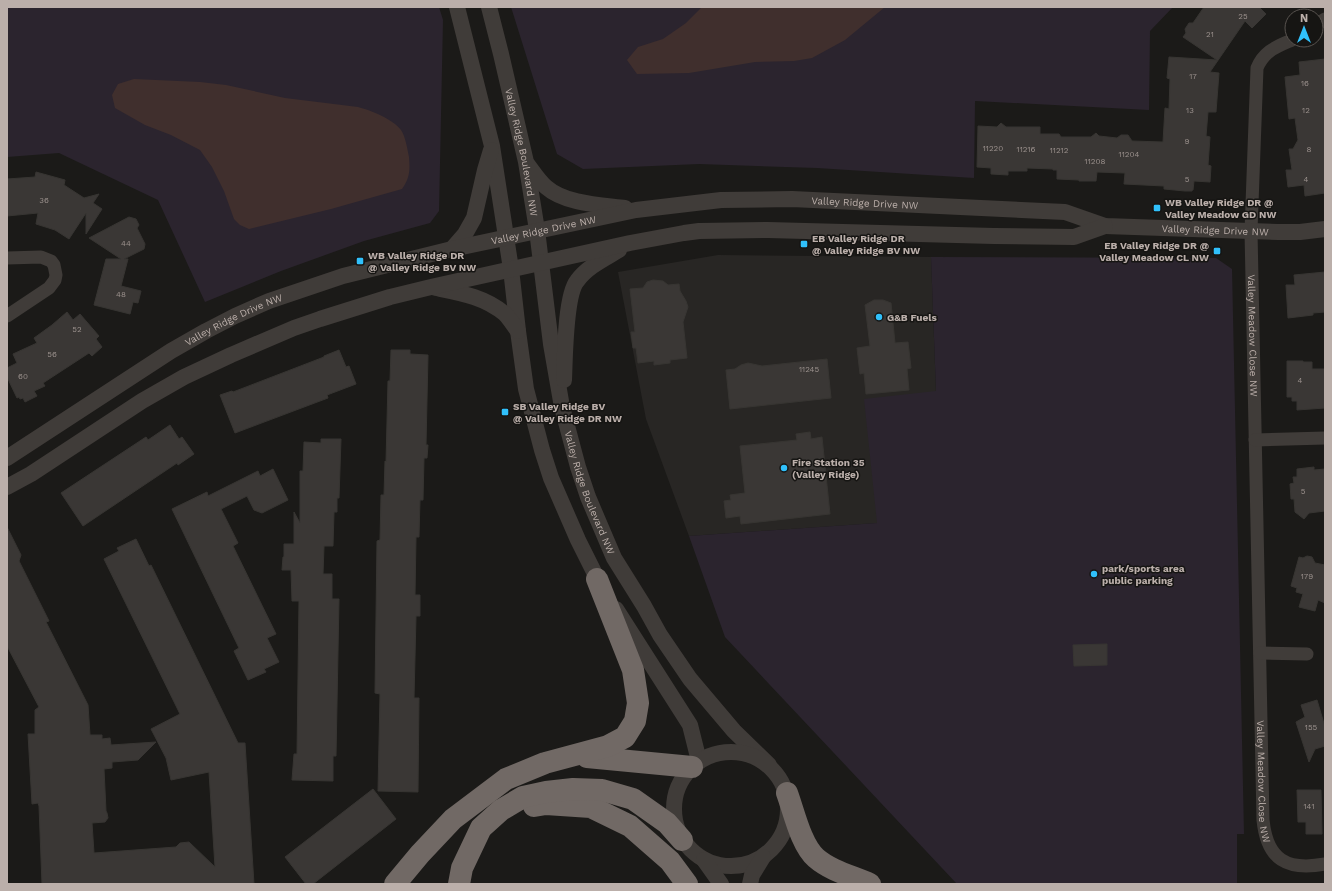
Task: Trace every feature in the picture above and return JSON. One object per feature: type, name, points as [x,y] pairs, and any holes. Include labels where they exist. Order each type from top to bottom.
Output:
[{"type":"highway","points":[[395,884],[420,854],[453,819],[506,779],[545,763],[608,746],[625,737],[635,721],[638,703],[633,670],[597,579]]},
{"type":"highway","points":[[573,755],[695,764]]},
{"type":"highway","points":[[459,884],[462,868],[481,828],[501,810],[523,797],[546,792],[573,789],[602,790],[633,799],[667,823],[682,840]]},
{"type":"highway","points":[[787,793],[805,842],[816,858],[830,868],[870,884]]},
{"type":"highway","points":[[501,810],[546,804],[591,807],[630,826],[670,861],[687,884]]},
{"type":"street","points":[[457,7],[492,146],[511,269],[526,389],[542,450],[563,507],[597,579],[690,725],[695,764]]},
{"type":"street","name":"Valley Ridge Boulevard NW","points":[[489,7],[526,162],[537,230],[551,344],[562,407],[578,467],[588,496],[614,558],[660,635],[690,679],[734,731],[768,765]]},
{"type":"street","name":"Valley Meadow Close NW","points":[[1284,43],[1278,45],[1260,60],[1257,68],[1251,231],[1262,820],[1264,833],[1273,852],[1279,858],[1289,864],[1297,866],[1306,867],[1325,864]]},
{"type":"street","points":[[452,249],[465,234],[474,218],[492,146]]},
{"type":"street","points":[[526,162],[547,188],[563,197],[576,201],[636,210]]},
{"type":"street","name":"Valley Ridge Drive NW","points":[[7,458],[171,351],[235,316],[269,301],[343,276],[452,249],[636,210],[721,200],[792,199],[1065,212],[1105,226],[1300,232],[1325,229]]},
{"type":"street","name":"Valley Ridge Drive NW","points":[[7,487],[30,474],[142,401],[184,377],[231,355],[307,323],[390,297],[431,287],[630,243],[684,233],[728,230],[768,230],[1074,237],[1105,226]]},
{"type":"street","points":[[562,407],[566,334],[571,294],[576,282],[588,269],[630,243]]},
{"type":"street","points":[[7,258],[41,256],[46,258],[54,265],[56,275],[55,280],[48,288],[7,316]]},
{"type":"street","points":[[431,287],[462,294],[490,303],[506,315],[518,331]]},
{"type":"street","points":[[1255,440],[1325,438]]},
{"type":"street","points":[[1260,653],[1307,654]]},
{"type":"street","points":[[727,751],[742,752],[756,757],[768,765],[780,777],[787,793],[789,808],[788,822],[782,836],[774,848],[763,857],[749,864],[734,867],[718,865],[704,860],[692,851],[682,840],[674,815],[674,802],[677,789],[683,777],[695,764],[712,754],[727,751]]},
{"type":"street","points":[[750,884],[752,875],[763,857]]},
{"type":"street","points":[[704,860],[720,884]]},
{"type":"shaded area","points":[[7,7],[439,7],[443,20],[439,211],[430,223],[364,241],[281,271],[205,302],[158,200],[59,153],[7,157]]},
{"type":"shaded area","points":[[511,7],[1173,7],[1150,31],[1149,110],[975,101],[974,178],[817,168],[699,164],[583,169],[557,154]]},
{"type":"shaded area","points":[[702,7],[885,7],[845,40],[812,58],[794,61],[755,62],[689,73],[637,74],[627,60],[638,47],[663,39],[686,23]]},
{"type":"shaded area","points":[[134,79],[200,82],[226,85],[285,98],[358,107],[369,110],[393,122],[403,133],[409,157],[408,177],[402,189],[331,209],[249,229],[240,225],[234,219],[224,191],[212,167],[200,150],[171,135],[145,125],[115,108],[112,95],[118,84]]},
{"type":"shaded area","points":[[718,255],[931,257],[936,392],[865,400],[878,523],[689,536],[646,419],[618,272]]},
{"type":"shaded area","points":[[931,257],[1216,258],[1232,269],[1244,834],[1237,834],[1237,884],[957,884],[725,637],[689,536],[877,523],[864,399],[936,391]]},
{"type":"building","points":[[1204,7],[1259,7],[1266,14],[1252,28],[1245,21],[1210,72],[1219,73],[1216,112],[1208,112],[1206,136],[1210,137],[1208,165],[1211,166],[1210,182],[1194,181],[1193,190],[1185,191],[1164,189],[1164,186],[1124,184],[1125,173],[1097,172],[1096,181],[1079,181],[1057,179],[1057,170],[1053,169],[1027,168],[1027,171],[1008,171],[1008,175],[991,174],[991,168],[977,167],[978,126],[997,127],[1001,123],[1006,127],[1040,127],[1040,134],[1059,134],[1061,137],[1091,137],[1096,133],[1099,136],[1117,138],[1121,135],[1128,135],[1132,141],[1163,142],[1165,108],[1169,109],[1170,79],[1167,78],[1169,57],[1217,60],[1183,37],[1186,33],[1185,29],[1189,23],[1193,23]]},
{"type":"building","points":[[1325,59],[1325,193],[1305,196],[1304,185],[1288,187],[1286,170],[1292,170],[1289,149],[1293,149],[1298,140],[1295,118],[1289,119],[1285,77],[1300,75],[1299,62]]},
{"type":"building","points":[[36,172],[65,180],[64,185],[84,198],[99,194],[93,203],[102,209],[86,234],[86,213],[69,239],[55,230],[36,224],[38,213],[7,216],[7,179],[35,177]]},
{"type":"building","points":[[129,217],[136,219],[139,225],[137,228],[145,244],[144,249],[124,259],[128,259],[121,286],[141,291],[138,303],[133,302],[130,314],[94,305],[106,259],[121,259],[89,238]]},
{"type":"building","points":[[1325,272],[1325,312],[1288,318],[1286,285],[1295,285],[1294,275]]},
{"type":"building","points":[[653,280],[663,281],[668,285],[679,284],[680,291],[688,307],[683,322],[687,358],[670,360],[670,363],[654,365],[654,361],[638,363],[636,348],[633,348],[631,332],[635,332],[630,289],[643,288],[647,282]]},
{"type":"building","points":[[874,300],[883,300],[891,303],[895,343],[908,342],[911,368],[907,369],[909,390],[866,394],[864,373],[860,374],[857,348],[870,346],[865,305]]},
{"type":"building","points":[[67,312],[73,320],[80,314],[99,336],[96,339],[102,347],[92,356],[89,353],[43,383],[45,386],[34,391],[37,396],[25,402],[23,398],[17,398],[7,377],[7,368],[17,363],[13,354],[37,343],[34,338]]},
{"type":"building","points":[[339,350],[346,367],[349,366],[356,384],[327,395],[328,398],[235,433],[220,395],[233,392]]},
{"type":"building","points":[[391,350],[410,350],[410,354],[428,355],[426,445],[428,445],[427,458],[424,458],[423,500],[420,500],[419,537],[416,537],[415,595],[420,595],[420,616],[416,616],[414,698],[419,698],[418,792],[378,791],[380,694],[375,693],[377,541],[380,540],[381,495],[384,495],[388,381],[390,381]]},
{"type":"building","points":[[827,359],[831,398],[730,409],[726,370],[735,369],[748,363],[762,366]]},
{"type":"building","points":[[1287,361],[1312,362],[1312,369],[1325,369],[1325,408],[1297,410],[1297,401],[1292,401],[1292,397],[1287,397]]},
{"type":"building","points":[[170,425],[179,439],[182,437],[194,454],[178,465],[177,463],[83,526],[61,493],[146,437],[148,440]]},
{"type":"building","name":"Fire Station 35 (Valley Ridge)","points":[[810,432],[811,439],[822,437],[830,514],[741,524],[740,516],[726,518],[724,501],[731,500],[730,495],[745,493],[740,446],[797,440],[796,434]]},
{"type":"building","points":[[321,439],[341,439],[339,498],[337,498],[337,512],[334,512],[333,546],[324,546],[323,574],[332,574],[332,599],[339,599],[336,756],[333,756],[333,781],[292,780],[294,754],[297,754],[299,601],[292,601],[291,570],[282,570],[284,544],[294,544],[294,512],[300,523],[300,471],[303,471],[304,442],[321,443]]},
{"type":"building","points":[[1314,467],[1314,470],[1325,469],[1325,511],[1309,513],[1304,519],[1295,512],[1294,499],[1291,499],[1290,484],[1294,483],[1293,477],[1297,477],[1297,469]]},
{"type":"building","points":[[273,469],[288,500],[262,513],[254,510],[247,496],[221,509],[238,543],[233,546],[276,634],[267,638],[279,662],[264,669],[266,672],[248,680],[234,651],[239,648],[172,509],[207,492],[208,496],[258,471],[260,476]]},
{"type":"building","points":[[7,527],[21,555],[19,561],[49,621],[46,622],[88,705],[90,735],[102,735],[102,739],[110,738],[111,745],[156,742],[138,760],[112,762],[112,768],[104,769],[106,811],[108,818],[105,822],[92,823],[94,853],[176,847],[180,843],[189,842],[215,867],[209,772],[171,780],[166,758],[151,729],[180,714],[104,559],[119,551],[117,548],[136,539],[149,566],[151,565],[238,743],[245,743],[254,884],[42,884],[39,806],[38,803],[32,804],[28,734],[35,734],[35,710],[39,707],[7,646]]},
{"type":"building","points":[[1307,556],[1312,557],[1315,563],[1325,565],[1325,603],[1318,600],[1315,611],[1299,607],[1303,594],[1296,592],[1297,588],[1291,586],[1299,557],[1303,558]]},
{"type":"building","points":[[1107,644],[1107,665],[1074,666],[1073,645]]},
{"type":"building","points":[[1317,700],[1325,727],[1325,746],[1315,749],[1309,762],[1296,722],[1305,717],[1301,705]]},
{"type":"building","points":[[373,789],[396,819],[313,884],[306,884],[285,857]]},
{"type":"building","points":[[1297,790],[1321,790],[1322,834],[1306,834],[1306,822],[1298,822]]},
{"type":"place","name":"WB Valley Ridge DR @ Valley Meadow GD NW","points":[[1157,208]]},
{"type":"place","name":"EB Valley Ridge DR @ Valley Ridge BV NW","points":[[804,244]]},
{"type":"place","name":"EB Valley Ridge DR @ Valley Meadow CL NW","points":[[1217,251]]},
{"type":"place","name":"WB Valley Ridge DR @ Valley Ridge BV NW","points":[[360,261]]},
{"type":"place","name":"G&B Fuels","points":[[879,317]]},
{"type":"place","name":"SB Valley Ridge BV @ Valley Ridge DR NW","points":[[505,412]]},
{"type":"place","name":"Fire Station 35 (Valley Ridge)","points":[[784,468]]},
{"type":"place","name":"park/sports area public parking","points":[[1094,574]]}]
